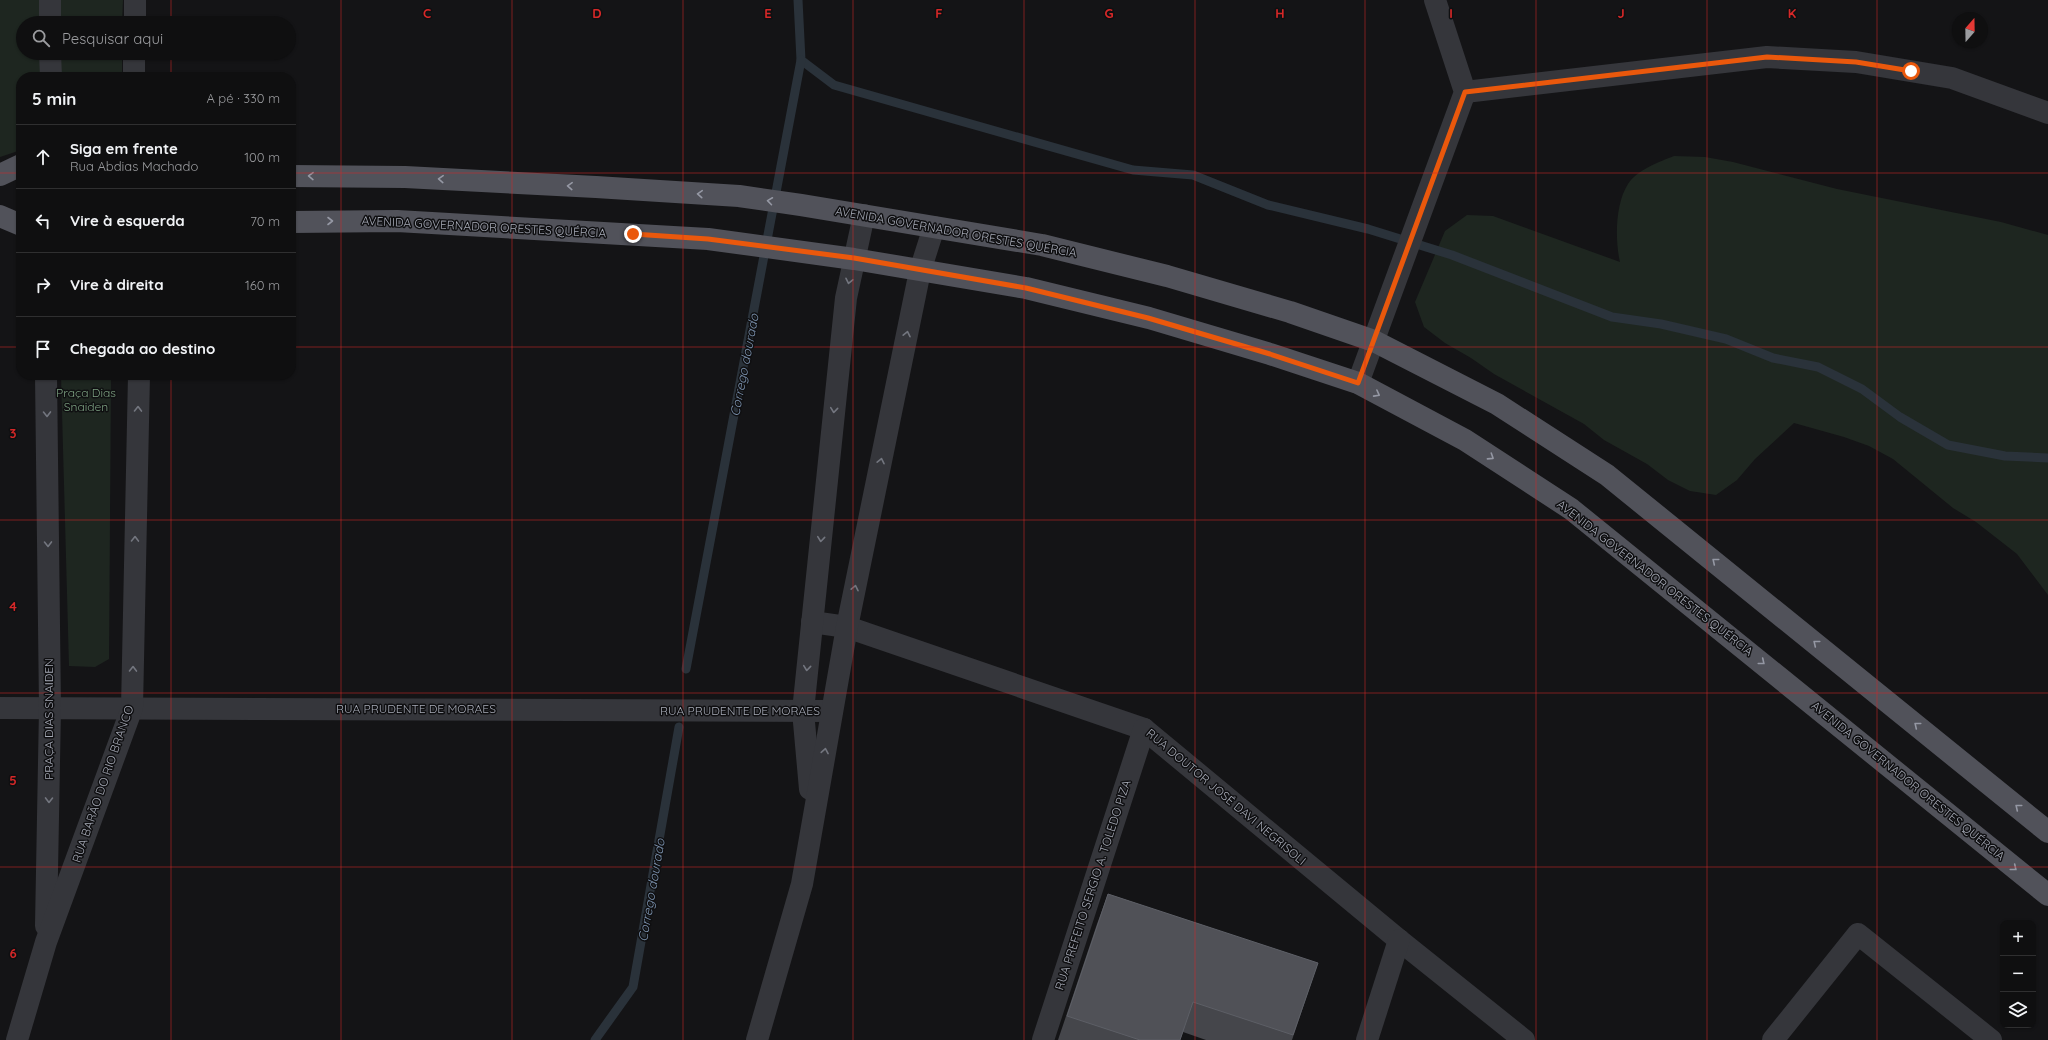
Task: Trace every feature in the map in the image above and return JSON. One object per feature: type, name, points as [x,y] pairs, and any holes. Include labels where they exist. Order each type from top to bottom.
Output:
[{"type":"main road","points":[[0,175],[16,167]]},
{"type":"main road","name":"AVENIDA GOVERNADOR ORESTES QUÉRCIA","points":[[296,176],[405,177],[739,196],[801,205],[1042,245],[1168,276],[1290,312],[1374,341],[1497,404],[1607,474],[2048,832]]},
{"type":"main road","points":[[0,216],[16,223]]},
{"type":"main road","name":"AVENIDA GOVERNADOR ORESTES QUÉRCIA","points":[[296,222],[397,221],[701,238],[854,258],[920,271],[1026,288],[1148,318],[1270,354],[1358,383],[1465,440],[1571,508],[2048,895]]},
{"type":"street","points":[[50,0],[50,16]]},
{"type":"street","points":[[135,0],[135,16]]},
{"type":"street","points":[[1358,383],[1465,92],[1435,0]]},
{"type":"street","points":[[1465,92],[1767,57],[1856,62],[1952,78],[2048,113]]},
{"type":"street","points":[[50,60],[51,72]]},
{"type":"street","points":[[134,60],[134,72]]},
{"type":"street","points":[[813,817],[803,711],[846,298],[864,215]]},
{"type":"street","points":[[757,1040],[802,884],[847,626],[920,271],[934,227]]},
{"type":"street","name":"PRAÇA DIAS SNAIDEN","points":[[46,380],[50,708],[46,942]]},
{"type":"street","name":"RUA BARÃO DO RIO BRANCO","points":[[17,1040],[46,942],[132,708],[139,380]]},
{"type":"street","name":"RUA DOUTOR JOSÉ DAVI NEGRISOLI","points":[[812,622],[847,626],[1144,729],[1399,940],[1524,1040]]},
{"type":"street","name":"RUA PRUDENTE DE MORAES","points":[[0,708],[832,711]]},
{"type":"street","name":"RUA PREFEITO SERGIO A. TOLEDO PIZA","points":[[1043,1040],[1144,729]]},
{"type":"street","points":[[1773,1040],[1858,934],[1991,1040]]},
{"type":"street","points":[[1368,1040],[1399,940]]},
{"type":"green space","points":[[0,0],[123,0],[122,16],[16,16],[16,60],[122,60],[122,72],[16,72],[16,152],[0,157]]},
{"type":"green space","points":[[1674,156],[1705,157],[1733,162],[1837,189],[2001,222],[2048,235],[2048,595],[2017,554],[1976,522],[1953,508],[1893,459],[1869,446],[1844,437],[1794,423],[1755,459],[1737,480],[1716,495],[1690,491],[1668,480],[1647,464],[1604,440],[1584,424],[1494,374],[1471,358],[1445,343],[1424,327],[1415,302],[1445,231],[1467,215],[1493,216],[1620,262],[1617,244],[1618,212],[1628,184],[1632,179],[1649,167]]},
{"type":"green space","name":"Praça Dias Snaiden","points":[[61,380],[111,380],[109,659],[95,667],[69,666]]},
{"type":"building","points":[[1108,894],[1318,963],[1293,1035],[1193,1002],[1180,1040],[1140,1040],[1067,1016]]},
{"type":"waterway","points":[[798,0],[801,60],[834,85],[1133,170],[1193,175],[1268,205],[1368,229],[1452,255],[1612,317],[1661,324],[1726,339],[1773,358],[1818,367],[1862,389],[1900,417],[1948,445],[2005,456],[2048,458]]},
{"type":"waterway","name":"Corrego dourado","points":[[686,669],[801,60]]},
{"type":"waterway","name":"Corrego dourado","points":[[595,1040],[633,987],[679,727]]},
{"type":"route","points":[[633,234],[708,239],[854,258],[920,271],[1026,288],[1148,318],[1270,354],[1358,383],[1465,92],[1767,57],[1856,62],[1911,71]]}]
